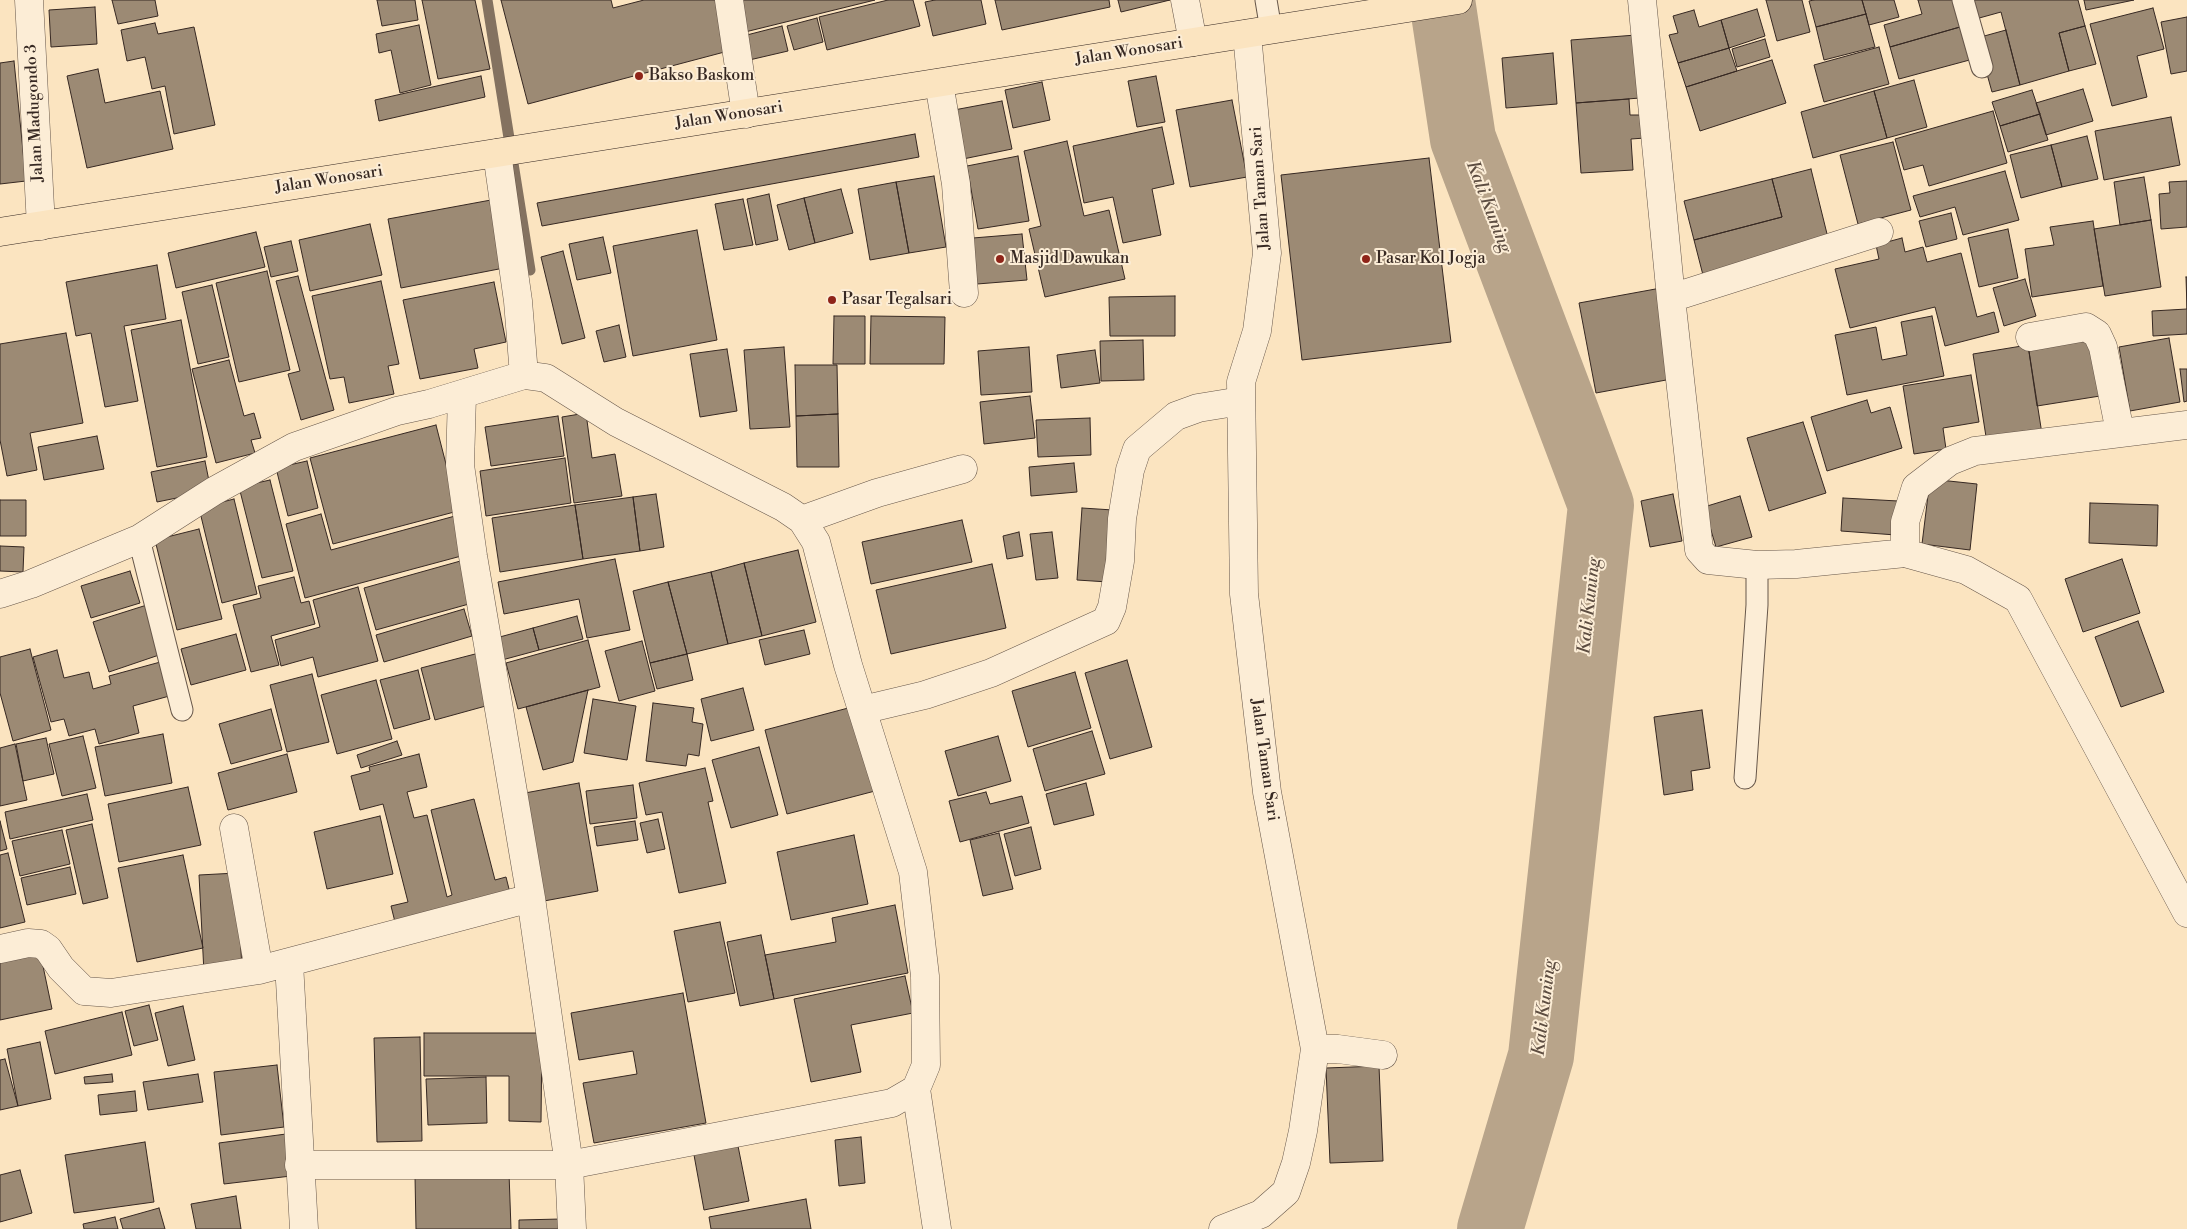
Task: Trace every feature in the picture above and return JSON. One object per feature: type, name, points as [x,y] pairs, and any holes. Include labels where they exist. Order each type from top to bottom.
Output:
[{"type":"highway","name":"Jalan Wonosari","points":[[0,232],[1458,0]]},
{"type":"street","name":"Jalan Madugondo 3","points":[[29,0],[41,226]]},
{"type":"street","points":[[729,0],[746,114]]},
{"type":"street","points":[[1185,0],[1193,42]]},
{"type":"street","points":[[1642,0],[1679,296],[1699,550],[1708,560],[1757,565],[1796,564],[1905,552],[1966,570],[2018,599],[2187,912]]},
{"type":"street","name":"Jalan Taman Sari","points":[[1223,1229],[1262,1222],[1286,1192],[1296,1163],[1303,1131],[1315,1049],[1267,792],[1244,594],[1240,382],[1257,331],[1267,253],[1259,32]]},
{"type":"street","points":[[938,83],[956,184],[964,293]]},
{"type":"street","points":[[509,151],[524,375]]},
{"type":"street","points":[[1679,296],[1879,232]]},
{"type":"street","points":[[2030,337],[2086,327],[2097,334],[2103,347],[2120,432]]},
{"type":"street","points":[[0,594],[31,584],[140,540],[214,491],[294,447],[397,411],[462,395],[524,375],[546,378],[616,422],[783,507],[802,520],[816,542],[862,710],[913,872],[926,976],[926,1065],[916,1089],[937,1229]]},
{"type":"street","points":[[462,395],[460,465],[473,556],[531,898],[569,1165],[572,1229]]},
{"type":"street","points":[[862,710],[925,695],[991,673],[1106,621],[1112,607],[1120,561],[1122,519],[1130,470],[1137,448],[1176,416],[1198,408],[1241,401]]},
{"type":"street","points":[[1905,552],[1905,522],[1916,487],[1950,461],[1975,451],[2187,425]]},
{"type":"street","points":[[802,520],[877,493],[963,469]]},
{"type":"street","points":[[234,828],[259,970]]},
{"type":"street","points":[[0,949],[28,943],[41,944],[48,949],[61,968],[84,991],[111,993],[259,970],[531,898]]},
{"type":"street","points":[[289,963],[304,1229]]},
{"type":"street","points":[[1315,1049],[1338,1049],[1383,1055]]},
{"type":"street","points":[[299,1165],[569,1165],[892,1103],[916,1089]]},
{"type":"lane","points":[[1259,32],[1266,0]]},
{"type":"lane","points":[[1963,0],[1982,67]]},
{"type":"lane","points":[[140,540],[182,710]]},
{"type":"lane","points":[[1745,778],[1757,605],[1757,565]]},
{"type":"building","points":[[112,0],[155,0],[158,16],[118,24]]},
{"type":"building","points":[[377,0],[415,0],[418,20],[382,26]]},
{"type":"building","points":[[422,0],[475,0],[490,69],[438,79]]},
{"type":"building","points":[[501,0],[611,0],[613,8],[644,0],[719,0],[732,50],[528,104]]},
{"type":"building","points":[[733,0],[875,0],[741,33]]},
{"type":"building","points":[[888,0],[913,0],[920,26],[827,50],[819,17]]},
{"type":"building","points":[[935,0],[981,0],[986,24],[933,36],[925,2]]},
{"type":"building","points":[[995,0],[1109,0],[1110,7],[1002,30]]},
{"type":"building","points":[[1118,0],[1170,0],[1121,12]]},
{"type":"building","points":[[1766,0],[1802,0],[1810,32],[1777,41]]},
{"type":"building","points":[[1862,0],[1866,14],[1816,27],[1809,1]]},
{"type":"building","points":[[1862,0],[1894,0],[1899,17],[1869,25]]},
{"type":"building","points":[[1918,0],[1961,0],[1967,25],[1890,47],[1884,25],[1922,14]]},
{"type":"building","points":[[1967,0],[2078,0],[2085,26],[2059,33],[2069,71],[2020,85],[2001,12],[1972,20]]},
{"type":"building","points":[[2084,0],[2134,0],[2086,10]]},
{"type":"building","points":[[95,7],[97,44],[51,47],[49,10]]},
{"type":"building","points":[[2153,8],[2164,49],[2137,56],[2147,97],[2112,106],[2090,24]]},
{"type":"building","points":[[1757,9],[1765,36],[1729,48],[1721,20]]},
{"type":"building","points":[[1694,10],[1699,27],[1721,20],[1729,48],[1678,63],[1669,35],[1678,33],[1673,16]]},
{"type":"building","points":[[1866,14],[1875,47],[1824,60],[1816,27]]},
{"type":"building","points":[[2187,17],[2187,71],[2171,74],[2161,22]]},
{"type":"building","points":[[817,18],[823,42],[794,50],[787,26]]},
{"type":"building","points":[[155,23],[158,34],[194,27],[215,125],[174,134],[165,86],[152,89],[145,57],[127,61],[121,30]]},
{"type":"building","points":[[419,25],[431,85],[400,93],[391,50],[379,53],[376,34]]},
{"type":"building","points":[[1967,25],[1977,58],[1899,79],[1890,47]]},
{"type":"building","points":[[782,26],[788,51],[745,61],[739,37]]},
{"type":"building","points":[[2085,26],[2096,64],[2069,71],[2059,33]]},
{"type":"building","points":[[2006,30],[2020,85],[1992,92],[1977,38]]},
{"type":"building","points":[[1636,35],[1640,98],[1576,103],[1571,40]]},
{"type":"building","points":[[1765,39],[1770,57],[1737,67],[1732,49]]},
{"type":"building","points":[[1879,47],[1889,84],[1824,102],[1814,65]]},
{"type":"building","points":[[1729,48],[1737,71],[1686,87],[1678,63]]},
{"type":"building","points":[[1553,53],[1557,104],[1506,108],[1502,58]]},
{"type":"building","points":[[1772,60],[1786,103],[1700,131],[1686,87]]},
{"type":"building","points":[[14,61],[26,181],[0,184],[0,63]]},
{"type":"building","points":[[98,69],[105,103],[160,91],[173,149],[87,168],[67,76]]},
{"type":"building","points":[[481,76],[485,97],[379,121],[375,100]]},
{"type":"building","points":[[1156,76],[1165,122],[1137,127],[1128,81]]},
{"type":"building","points":[[1914,80],[1927,127],[1887,138],[1874,91]]},
{"type":"building","points":[[1042,82],[1050,120],[1013,128],[1005,90]]},
{"type":"building","points":[[2083,89],[2093,121],[2046,135],[2036,103]]},
{"type":"building","points":[[2032,90],[2040,114],[2000,126],[1992,102]]},
{"type":"building","points":[[1874,91],[1887,138],[1813,158],[1801,112]]},
{"type":"building","points":[[1629,99],[1630,115],[1643,115],[1645,138],[1631,139],[1633,170],[1581,173],[1576,103]]},
{"type":"building","points":[[1232,100],[1247,177],[1190,187],[1176,110]]},
{"type":"building","points":[[1002,101],[1012,149],[963,159],[954,110]]},
{"type":"building","points":[[1993,111],[2007,163],[1929,186],[1923,165],[1904,170],[1895,139]]},
{"type":"building","points":[[2040,114],[2048,140],[2008,152],[2000,126]]},
{"type":"building","points":[[2171,117],[2180,165],[2104,180],[2095,131]]},
{"type":"building","points":[[1162,127],[1174,184],[1152,189],[1161,235],[1123,243],[1113,197],[1084,203],[1073,146]]},
{"type":"building","points":[[915,134],[919,157],[542,226],[537,203]]},
{"type":"building","points":[[2087,136],[2098,179],[2062,187],[2051,145]]},
{"type":"building","points":[[1067,141],[1084,216],[1109,210],[1125,279],[1045,297],[1029,229],[1041,226],[1024,151]]},
{"type":"building","points":[[1893,142],[1911,210],[1858,224],[1840,155]]},
{"type":"building","points":[[2051,145],[2062,187],[2021,198],[2010,155]]},
{"type":"building","points":[[1018,156],[1029,221],[978,229],[967,166]]},
{"type":"building","name":"Pasar Kol Jogja","points":[[1429,158],[1451,342],[1302,360],[1281,175]]},
{"type":"building","points":[[1811,169],[1830,246],[1704,279],[1694,240],[1782,217],[1772,179]]},
{"type":"building","points":[[2005,171],[2019,220],[1963,235],[1955,207],[1920,217],[1913,196]]},
{"type":"building","points":[[934,176],[946,247],[909,253],[896,182]]},
{"type":"building","points":[[2144,177],[2151,220],[2120,225],[2114,182]]},
{"type":"building","points":[[1772,179],[1782,217],[1694,240],[1684,201]]},
{"type":"building","points":[[2187,181],[2187,227],[2161,229],[2159,194],[2170,193],[2169,182]]},
{"type":"building","points":[[896,182],[909,253],[870,260],[858,189]]},
{"type":"building","points":[[841,189],[853,233],[815,243],[804,198]]},
{"type":"building","points":[[769,194],[778,240],[756,245],[747,199]]},
{"type":"building","points":[[804,198],[815,243],[789,250],[777,205]]},
{"type":"building","points":[[743,199],[753,245],[724,250],[715,204]]},
{"type":"building","points":[[491,200],[504,268],[401,288],[388,219]]},
{"type":"building","points":[[1951,213],[1957,239],[1926,247],[1919,221]]},
{"type":"building","points":[[2151,220],[2161,287],[2105,296],[2094,229]]},
{"type":"building","points":[[2093,221],[2103,286],[2032,297],[2025,249],[2054,245],[2050,227]]},
{"type":"building","points":[[370,224],[382,275],[310,291],[299,240]]},
{"type":"building","points":[[2008,229],[2018,278],[1979,287],[1968,238]]},
{"type":"building","points":[[697,230],[717,340],[633,356],[613,246]]},
{"type":"building","points":[[256,232],[265,267],[176,288],[168,253]]},
{"type":"building","name":"Masjid Dawukan","points":[[1022,234],[1027,280],[977,284],[973,238]]},
{"type":"building","points":[[603,237],[611,273],[577,280],[569,244]]},
{"type":"building","points":[[1902,238],[1905,252],[1923,247],[1927,262],[1961,253],[1977,317],[1994,312],[1999,332],[1945,346],[1935,307],[1850,328],[1835,269],[1879,259],[1876,245]]},
{"type":"building","points":[[291,241],[298,271],[271,277],[264,247]]},
{"type":"building","points":[[563,251],[585,338],[562,344],[541,257]]},
{"type":"building","points":[[157,265],[166,319],[124,326],[138,401],[105,407],[91,333],[76,336],[66,282]]},
{"type":"building","points":[[267,271],[290,370],[239,382],[216,283]]},
{"type":"building","points":[[298,276],[334,410],[301,420],[288,374],[300,371],[276,281]]},
{"type":"building","points":[[2186,277],[2187,277],[2187,309]]},
{"type":"building","points":[[2025,279],[2036,316],[2004,326],[1993,288]]},
{"type":"building","points":[[381,281],[399,364],[388,366],[394,394],[349,403],[344,377],[330,379],[312,296]]},
{"type":"building","points":[[494,282],[506,342],[474,349],[478,368],[420,379],[403,300]]},
{"type":"building","points":[[212,285],[229,357],[198,364],[182,292]]},
{"type":"building","points":[[1661,288],[1677,378],[1596,393],[1579,303]]},
{"type":"building","points":[[1175,296],[1175,336],[1110,336],[1109,297]]},
{"type":"building","points":[[2187,309],[2187,334],[2153,336],[2152,311]]},
{"type":"building","points":[[834,316],[865,316],[865,364],[833,364]]},
{"type":"building","points":[[871,316],[945,317],[944,364],[870,364]]},
{"type":"building","points":[[1932,316],[1944,376],[1847,395],[1835,335],[1876,327],[1882,360],[1907,355],[1901,322]]},
{"type":"building","points":[[181,320],[207,457],[157,467],[131,330]]},
{"type":"building","points":[[619,325],[626,357],[604,362],[596,331]]},
{"type":"building","points":[[66,333],[83,423],[30,433],[37,470],[7,476],[0,440],[0,344]]},
{"type":"building","points":[[2091,336],[2100,396],[2037,406],[2028,345]]},
{"type":"building","points":[[2169,338],[2180,402],[2130,411],[2119,347]]},
{"type":"building","points":[[1143,340],[1144,380],[1101,381],[1100,341]]},
{"type":"building","points":[[2028,345],[2042,434],[1987,443],[1973,354]]},
{"type":"building","points":[[784,347],[790,427],[750,429],[744,350]]},
{"type":"building","points":[[1029,347],[1032,392],[981,395],[978,351]]},
{"type":"building","points":[[727,349],[737,411],[700,417],[690,354]]},
{"type":"building","points":[[1095,350],[1100,383],[1061,388],[1057,355]]},
{"type":"building","points":[[229,360],[244,416],[254,413],[261,438],[251,440],[255,453],[216,463],[192,369]]},
{"type":"building","points":[[795,365],[837,365],[838,414],[796,416]]},
{"type":"building","points":[[2180,369],[2187,369],[2187,401],[2184,402]]},
{"type":"building","points":[[1971,375],[1979,422],[1943,428],[1946,449],[1914,454],[1903,386]]},
{"type":"building","points":[[1030,396],[1035,438],[984,444],[980,402]]},
{"type":"building","points":[[1867,400],[1871,413],[1890,407],[1902,448],[1827,471],[1811,417]]},
{"type":"building","points":[[586,413],[592,458],[615,454],[622,496],[574,503],[562,417]]},
{"type":"building","points":[[838,414],[839,467],[797,467],[796,416]]},
{"type":"building","points":[[558,416],[564,456],[491,466],[485,427]]},
{"type":"building","points":[[1090,418],[1091,455],[1038,457],[1036,420]]},
{"type":"building","points":[[1803,422],[1826,493],[1769,511],[1747,438]]},
{"type":"building","points":[[436,425],[458,511],[333,544],[310,458]]},
{"type":"building","points":[[97,436],[104,469],[44,480],[38,447]]},
{"type":"building","points":[[565,458],[571,503],[486,516],[480,471]]},
{"type":"building","points":[[205,461],[211,491],[157,502],[151,472]]},
{"type":"building","points":[[307,461],[318,508],[288,516],[276,468]]},
{"type":"building","points":[[1074,463],[1077,492],[1031,496],[1029,467]]},
{"type":"building","points":[[1930,479],[1977,484],[1970,550],[1922,544]]},
{"type":"building","points":[[270,480],[293,571],[262,578],[239,487]]},
{"type":"building","points":[[656,494],[664,547],[640,551],[633,497]]},
{"type":"building","points":[[1673,494],[1682,541],[1650,547],[1641,501]]},
{"type":"building","points":[[1740,496],[1752,537],[1716,547],[1704,507]]},
{"type":"building","points":[[633,497],[640,551],[583,559],[575,505]]},
{"type":"building","points":[[1843,498],[1898,501],[1896,535],[1841,531]]},
{"type":"building","points":[[234,499],[257,594],[222,603],[199,508]]},
{"type":"building","points":[[0,500],[26,500],[26,536],[0,536]]},
{"type":"building","points":[[2090,503],[2158,505],[2157,546],[2089,543]]},
{"type":"building","points":[[575,505],[583,559],[500,572],[492,518]]},
{"type":"building","points":[[1082,508],[1113,510],[1108,582],[1077,580]]},
{"type":"building","points":[[321,514],[331,550],[455,516],[465,555],[305,598],[286,524]]},
{"type":"building","points":[[962,520],[972,562],[871,584],[862,542]]},
{"type":"building","points":[[199,529],[222,619],[177,630],[155,540]]},
{"type":"building","points":[[1019,532],[1023,556],[1007,559],[1003,536]]},
{"type":"building","points":[[1052,532],[1058,578],[1036,580],[1030,534]]},
{"type":"building","points":[[0,546],[24,547],[23,572],[0,571]]},
{"type":"building","points":[[798,550],[816,622],[762,636],[744,563]]},
{"type":"building","points":[[615,559],[630,630],[587,638],[579,599],[504,614],[498,582]]},
{"type":"building","points":[[2122,559],[2140,613],[2083,632],[2065,579]]},
{"type":"building","points":[[464,560],[476,602],[376,630],[364,588]]},
{"type":"building","points":[[744,563],[762,636],[728,644],[711,572]]},
{"type":"building","points":[[992,564],[1006,628],[891,654],[876,590]]},
{"type":"building","points":[[130,571],[140,603],[91,618],[81,586]]},
{"type":"building","points":[[711,572],[728,644],[687,654],[668,582]]},
{"type":"building","points":[[294,577],[301,603],[309,601],[315,624],[271,636],[279,665],[251,672],[233,605],[261,598],[258,586]]},
{"type":"building","points":[[668,582],[687,654],[650,663],[633,591]]},
{"type":"building","points":[[358,587],[378,661],[318,677],[313,657],[281,666],[275,640],[320,627],[313,600]]},
{"type":"building","points":[[150,604],[162,654],[109,672],[93,622]]},
{"type":"building","points":[[464,609],[472,636],[384,662],[376,635]]},
{"type":"building","points":[[577,616],[583,639],[539,650],[533,628]]},
{"type":"building","points":[[2138,621],[2164,692],[2121,707],[2095,637]]},
{"type":"building","points":[[533,628],[539,650],[502,660],[496,638]]},
{"type":"building","points":[[804,630],[810,654],[765,665],[759,640]]},
{"type":"building","points":[[236,634],[246,670],[191,685],[181,649]]},
{"type":"building","points":[[588,640],[600,687],[518,709],[506,663]]},
{"type":"building","points":[[642,641],[655,691],[619,701],[605,651]]},
{"type":"building","points":[[30,649],[51,730],[13,741],[0,693],[0,657]]},
{"type":"building","points":[[57,650],[64,678],[89,672],[93,689],[111,684],[109,676],[164,661],[173,695],[133,706],[139,733],[99,744],[95,729],[69,736],[64,719],[51,722],[33,657]]},
{"type":"building","points":[[479,653],[493,704],[435,720],[421,668]]},
{"type":"building","points":[[687,654],[693,680],[657,689],[650,663]]},
{"type":"building","points":[[1127,660],[1152,747],[1110,759],[1085,673]]},
{"type":"building","points":[[418,670],[430,719],[394,729],[380,680]]},
{"type":"building","points":[[1075,672],[1091,728],[1028,747],[1012,691]]},
{"type":"building","points":[[312,674],[329,742],[287,752],[270,685]]},
{"type":"building","points":[[376,680],[392,739],[337,754],[321,695]]},
{"type":"building","points":[[743,688],[754,730],[711,741],[701,699]]},
{"type":"building","points":[[588,690],[573,762],[543,770],[526,707]]},
{"type":"building","points":[[593,699],[636,706],[627,760],[584,753]]},
{"type":"building","points":[[653,703],[694,708],[692,722],[703,724],[699,756],[688,754],[686,766],[646,761]]},
{"type":"building","points":[[852,707],[875,791],[787,814],[765,730]]},
{"type":"building","points":[[271,709],[282,750],[231,764],[219,724]]},
{"type":"building","points":[[1702,710],[1710,768],[1691,771],[1693,790],[1664,795],[1654,717]]},
{"type":"building","points":[[1092,731],[1105,774],[1045,791],[1033,749]]},
{"type":"building","points":[[163,734],[172,783],[105,796],[95,747]]},
{"type":"building","points":[[83,736],[96,788],[62,796],[49,744]]},
{"type":"building","points":[[998,736],[1011,781],[958,796],[945,751]]},
{"type":"building","points":[[46,738],[54,774],[23,781],[16,744]]},
{"type":"building","points":[[397,741],[402,755],[361,768],[357,755]]},
{"type":"building","points":[[15,744],[27,800],[0,806],[0,748]]},
{"type":"building","points":[[759,747],[778,815],[731,828],[712,760]]},
{"type":"building","points":[[287,754],[297,792],[228,810],[218,773]]},
{"type":"building","points":[[419,754],[427,787],[407,792],[414,818],[427,815],[447,897],[452,895],[431,810],[474,799],[495,880],[506,877],[511,897],[396,926],[391,906],[408,902],[383,804],[360,810],[351,776],[370,771],[369,767]]},
{"type":"building","points":[[705,768],[713,801],[708,802],[726,883],[679,893],[662,812],[646,815],[639,783]]},
{"type":"building","points":[[579,783],[598,891],[544,901],[525,793]]},
{"type":"building","points":[[1086,783],[1094,815],[1054,825],[1046,794]]},
{"type":"building","points":[[633,785],[637,818],[590,824],[586,791]]},
{"type":"building","points":[[188,787],[201,845],[119,862],[108,804]]},
{"type":"building","points":[[986,792],[990,804],[1022,796],[1029,823],[960,842],[949,801]]},
{"type":"building","points":[[87,794],[93,820],[10,839],[5,812]]},
{"type":"building","points":[[380,816],[393,874],[327,889],[314,832]]},
{"type":"building","points":[[658,819],[665,849],[647,853],[640,823]]},
{"type":"building","points":[[0,821],[7,849],[0,851]]},
{"type":"building","points":[[635,821],[638,840],[597,846],[594,827]]},
{"type":"building","points":[[92,824],[108,898],[83,904],[66,830]]},
{"type":"building","points":[[1031,827],[1041,869],[1015,876],[1004,834]]},
{"type":"building","points":[[62,830],[70,864],[20,876],[12,841]]},
{"type":"building","points":[[999,833],[1013,889],[983,896],[970,840]]},
{"type":"building","points":[[854,835],[868,904],[791,920],[777,852]]},
{"type":"building","points":[[8,853],[25,922],[0,928],[0,855]]},
{"type":"building","points":[[183,855],[203,948],[137,962],[118,868]]},
{"type":"building","points":[[70,867],[76,894],[27,905],[21,878]]},
{"type":"building","points":[[237,873],[242,970],[204,973],[199,875]]},
{"type":"building","points":[[895,905],[908,973],[774,999],[765,955],[836,942],[832,918]]},
{"type":"building","points":[[720,922],[735,993],[688,1002],[674,931]]},
{"type":"building","points":[[761,935],[774,999],[740,1006],[727,942]]},
{"type":"building","points":[[39,947],[52,1009],[0,1020],[0,960]]},
{"type":"building","points":[[905,976],[913,1013],[851,1025],[861,1072],[811,1082],[794,999]]},
{"type":"building","points":[[683,993],[706,1123],[594,1143],[583,1083],[637,1074],[633,1051],[579,1060],[571,1013]]},
{"type":"building","points":[[149,1005],[158,1040],[134,1046],[125,1011]]},
{"type":"building","points":[[183,1006],[195,1060],[168,1066],[155,1013]]},
{"type":"building","points":[[122,1012],[132,1055],[55,1074],[45,1031]]},
{"type":"building","points":[[424,1033],[542,1033],[541,1122],[509,1121],[509,1076],[424,1076]]},
{"type":"building","points":[[420,1037],[422,1141],[377,1142],[374,1038]]},
{"type":"building","points":[[40,1042],[51,1099],[18,1106],[7,1049]]},
{"type":"building","points":[[5,1059],[18,1106],[0,1110],[0,1060]]},
{"type":"building","points":[[277,1065],[284,1127],[221,1135],[214,1072]]},
{"type":"building","points":[[1379,1066],[1383,1161],[1330,1163],[1326,1068]]},
{"type":"building","points":[[112,1074],[113,1082],[85,1084],[84,1077]]},
{"type":"building","points":[[198,1074],[203,1102],[148,1110],[143,1082]]},
{"type":"building","points":[[486,1077],[487,1123],[428,1125],[426,1079]]},
{"type":"building","points":[[135,1091],[137,1111],[100,1115],[98,1095]]},
{"type":"building","points":[[286,1134],[291,1176],[224,1184],[219,1143]]},
{"type":"building","points":[[736,1136],[749,1201],[704,1210],[692,1144]]},
{"type":"building","points":[[861,1137],[865,1183],[839,1186],[835,1140]]},
{"type":"building","points":[[145,1142],[154,1202],[74,1213],[65,1155]]},
{"type":"building","points":[[20,1170],[32,1213],[0,1222],[0,1175]]},
{"type":"building","points":[[509,1173],[511,1229],[416,1229],[415,1176]]},
{"type":"building","points":[[236,1196],[241,1229],[196,1229],[191,1204]]},
{"type":"building","points":[[806,1199],[811,1229],[711,1229],[709,1217]]},
{"type":"building","points":[[159,1208],[165,1229],[123,1229],[120,1219]]},
{"type":"building","points":[[115,1217],[118,1229],[84,1229],[83,1224]]},
{"type":"building","points":[[561,1219],[561,1229],[519,1229],[519,1220]]},
{"type":"waterway","points":[[487,0],[530,270]]},
{"type":"waterway","name":"Kali Kuning","points":[[1442,0],[1463,139],[1601,505],[1541,1056],[1490,1229]]},
{"type":"place","name":"Bakso Baskom","points":[[639,76]]},
{"type":"place","name":"Masjid Dawukan","points":[[1000,259]]},
{"type":"place","name":"Pasar Kol Jogja","points":[[1366,259]]},
{"type":"place","name":"Pasar Tegalsari","points":[[832,300]]}]
